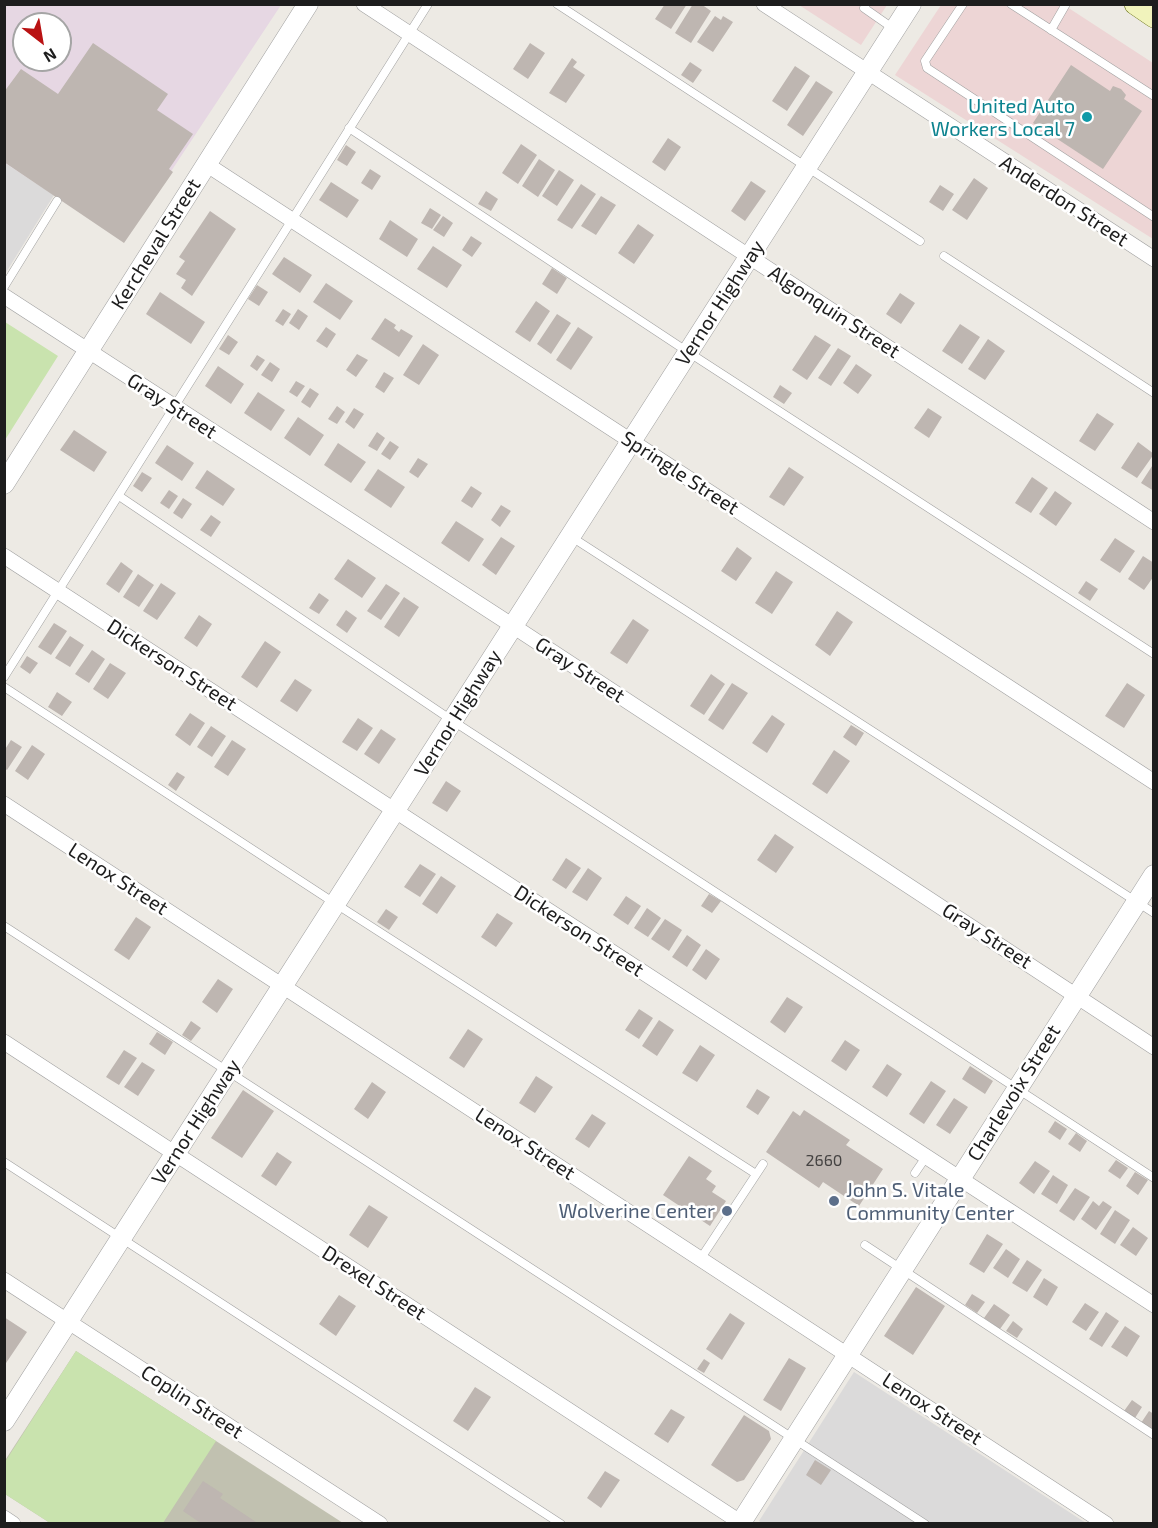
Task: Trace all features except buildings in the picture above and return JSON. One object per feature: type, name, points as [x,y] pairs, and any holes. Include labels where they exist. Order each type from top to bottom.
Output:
[{"type":"main road","points":[[1135,4],[1154,17]]},
{"type":"street","name":"Kercheval Street","points":[[4,484],[308,4]]},
{"type":"street","name":"Algonquin Street","points":[[364,4],[1154,522]]},
{"type":"street","name":"Anderdon Street","points":[[764,4],[1154,259]]},
{"type":"street","name":"Vernor Highway","points":[[7,1411],[69,1321],[911,4]]},
{"type":"street","name":"Springle Street","points":[[206,164],[1154,782]]},
{"type":"street","name":"Gray Street","points":[[4,296],[513,626],[1154,1047]]},
{"type":"street","name":"Dickerson Street","points":[[4,556],[1154,1305]]},
{"type":"street","name":"Lenox Street","points":[[4,804],[1106,1524]]},
{"type":"street","name":"Charlevoix Street","points":[[742,1523],[1154,875]]},
{"type":"street","name":"Drexel Street","points":[[4,1042],[742,1523]]},
{"type":"street","name":"Coplin Street","points":[[4,1280],[380,1524]]},
{"type":"street","points":[[4,1518],[13,1524]]},
{"type":"lane","points":[[4,677],[428,4]]},
{"type":"lane","points":[[556,4],[920,240]]},
{"type":"lane","points":[[963,4],[925,61],[927,68],[1154,217]]},
{"type":"lane","points":[[1011,4],[1154,96]]},
{"type":"lane","points":[[1051,30],[1066,4]]},
{"type":"lane","points":[[863,6],[895,30]]},
{"type":"lane","points":[[349,128],[688,352],[1154,654]]},
{"type":"lane","points":[[4,287],[57,201]]},
{"type":"lane","points":[[944,256],[1154,393]]},
{"type":"lane","points":[[119,496],[453,721],[1154,1178]]},
{"type":"lane","points":[[570,536],[1154,913]]},
{"type":"lane","points":[[4,687],[756,1174]]},
{"type":"lane","points":[[4,926],[925,1524]]},
{"type":"lane","points":[[915,1173],[926,1157]]},
{"type":"lane","points":[[4,1162],[561,1524]]},
{"type":"lane","points":[[701,1258],[731,1218],[763,1164]]},
{"type":"lane","points":[[865,1245],[1154,1436]]},
{"type":"shaded area","points":[[4,5],[281,5],[125,241],[5,163]]},
{"type":"shaded area","points":[[799,5],[887,5],[861,45]]},
{"type":"shaded area","points":[[941,5],[1064,5],[1153,63],[1153,239],[895,75]]},
{"type":"shaded area","points":[[5,163],[54,195],[5,274]]},
{"type":"shaded area","points":[[76,1351],[343,1523],[50,1523],[5,1494],[4,1462]]},
{"type":"shaded area","points":[[854,1372],[1086,1523],[763,1524],[759,1521]]},
{"type":"green space","points":[[5,322],[58,356],[5,440]]},
{"type":"green space","points":[[76,1351],[216,1441],[163,1523],[50,1523],[5,1494],[5,1462]]},
{"type":"place","name":"United Auto Workers Local 7","points":[[1087,117]]},
{"type":"place","name":"John S. Vitale Community Center","points":[[834,1201]]},
{"type":"place","name":"Wolverine Center","points":[[727,1211]]}]
